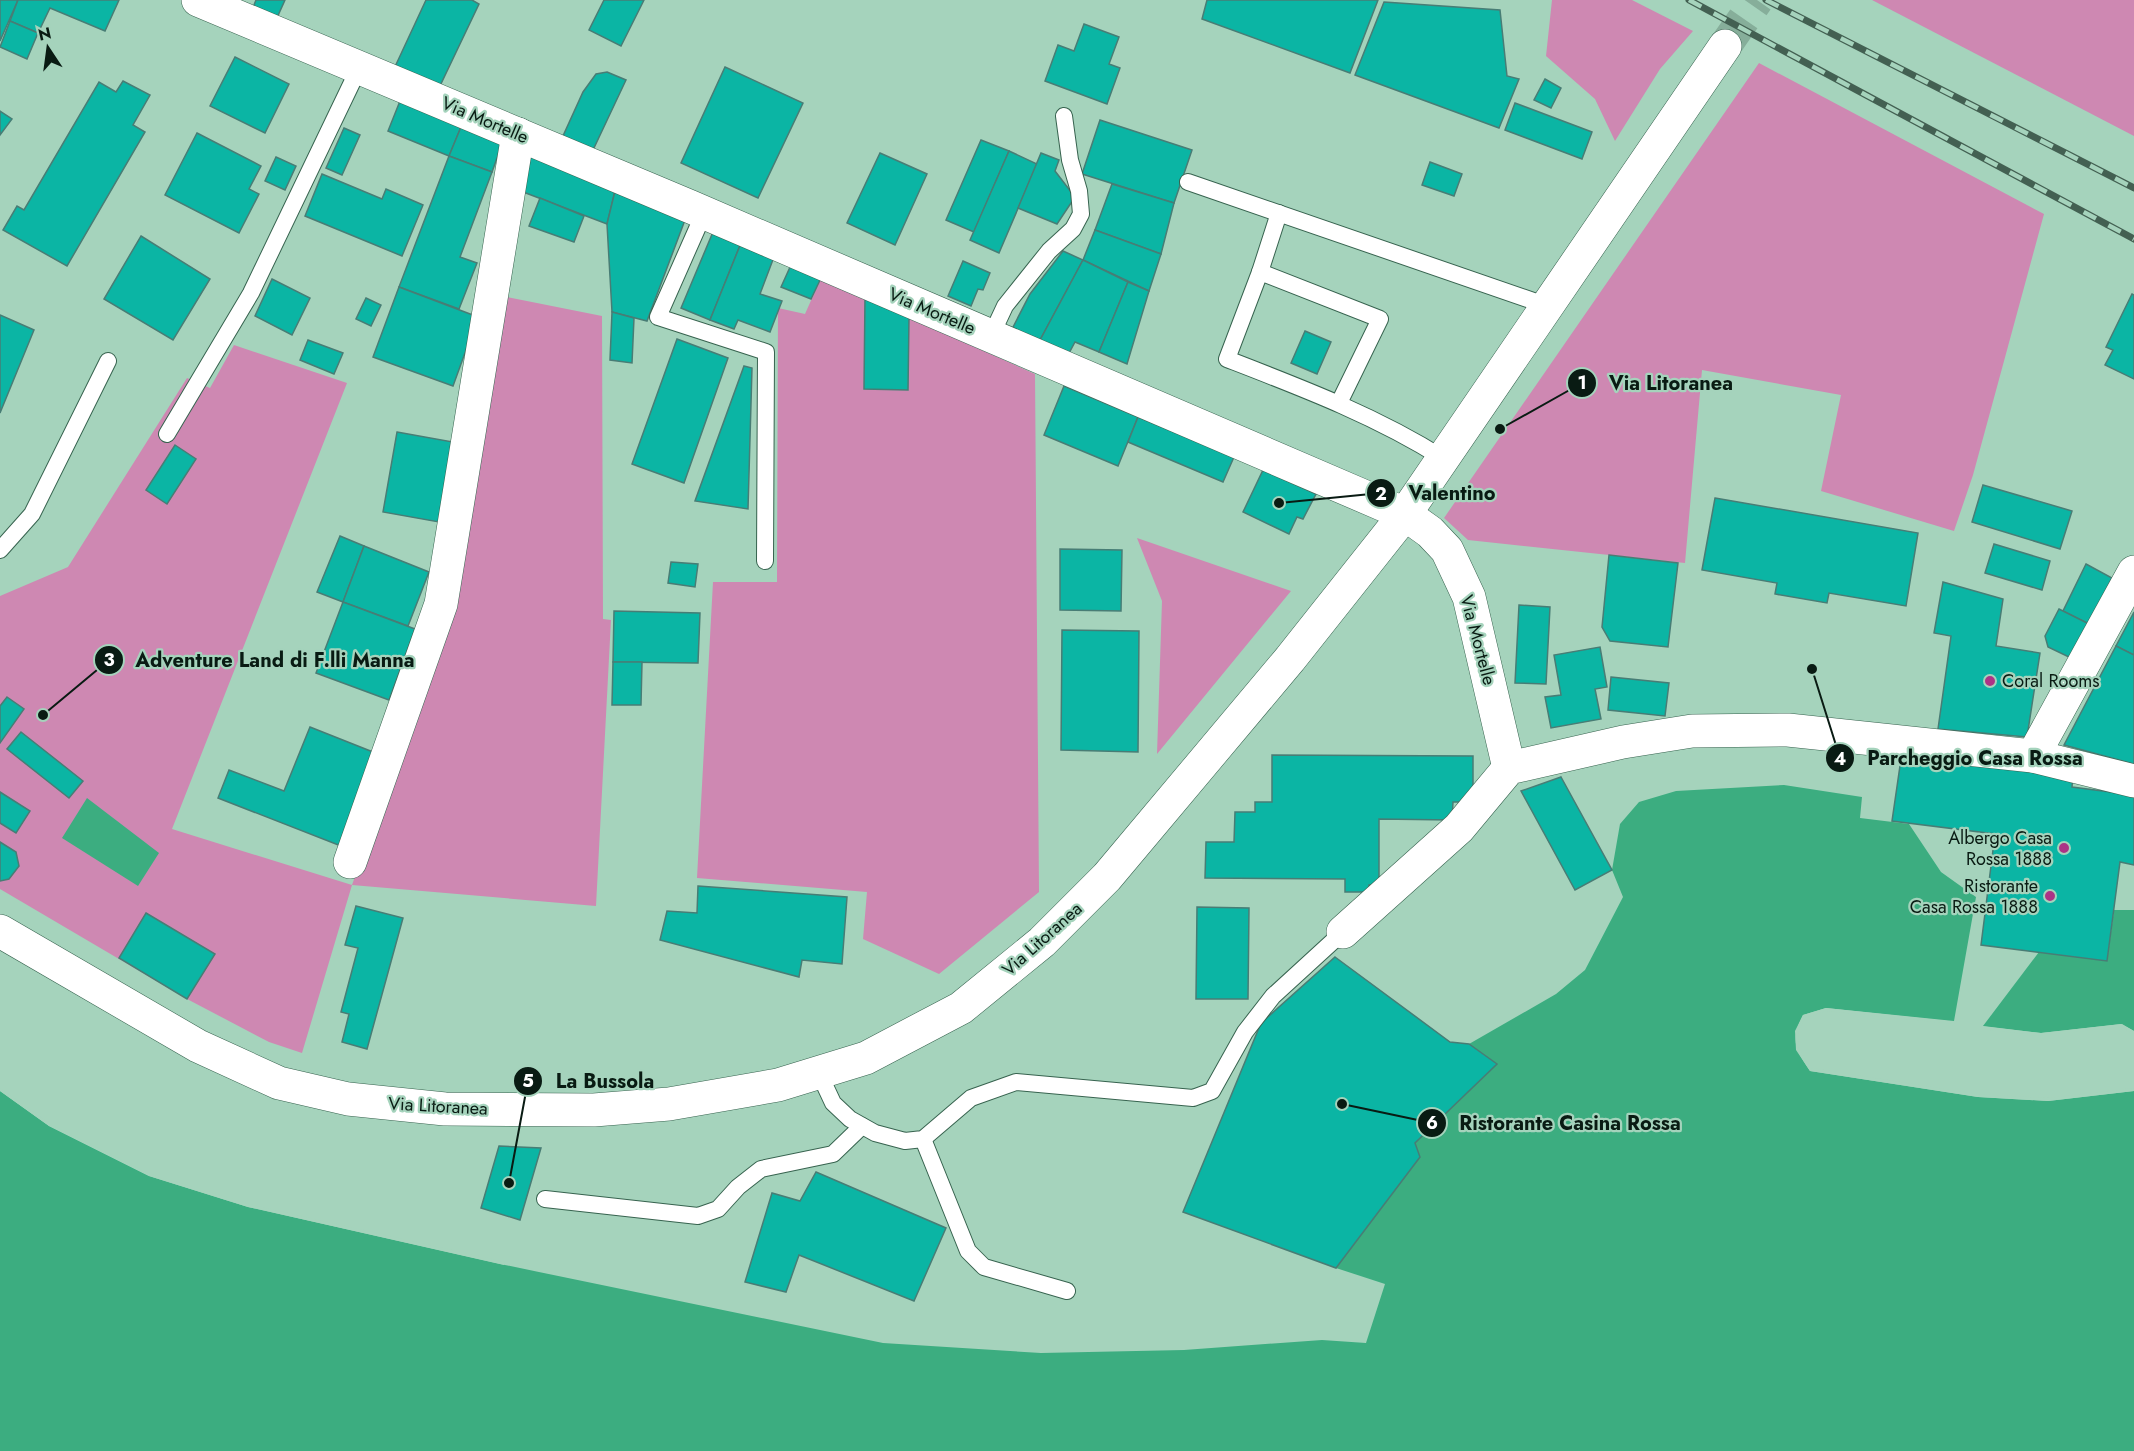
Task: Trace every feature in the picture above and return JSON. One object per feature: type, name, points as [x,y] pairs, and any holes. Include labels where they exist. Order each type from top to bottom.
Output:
[{"type":"street","name":"Via Mortelle","points":[[198,0],[704,213],[1405,514],[1431,532],[1446,550],[1469,597],[1509,768]]},
{"type":"street","name":"Via Litoranea","points":[[0,931],[198,1046],[279,1083],[348,1099],[445,1109],[594,1110],[669,1104],[778,1085],[866,1058],[961,1008],[1042,942],[1107,877],[1304,641],[1405,514],[1725,46]]},
{"type":"street","points":[[350,861],[441,604],[518,134]]},
{"type":"street","points":[[2033,756],[2134,572]]},
{"type":"street","points":[[1343,932],[1459,828],[1509,768],[1623,742],[1692,731],[1788,730],[2033,756],[2134,781]]},
{"type":"lane","points":[[167,434],[251,293],[359,68]]},
{"type":"lane","points":[[991,336],[1005,306],[1049,250],[1073,229],[1081,214],[1079,191],[1070,160],[1064,116]]},
{"type":"lane","points":[[1188,182],[1548,306]]},
{"type":"lane","points":[[704,213],[658,317],[766,352],[765,561]]},
{"type":"lane","points":[[1279,213],[1260,272],[1227,359],[1339,403],[1407,436],[1444,459]]},
{"type":"lane","points":[[1260,272],[1380,319],[1339,403]]},
{"type":"lane","points":[[0,550],[32,514],[108,361]]},
{"type":"lane","points":[[819,1073],[833,1103],[862,1126],[875,1133],[905,1141],[923,1139],[971,1098],[1016,1082],[1193,1098],[1212,1091],[1245,1032],[1273,996],[1343,932]]},
{"type":"lane","points":[[545,1199],[698,1216],[718,1209],[738,1187],[761,1169],[833,1154],[862,1126]]},
{"type":"lane","points":[[923,1139],[969,1251],[984,1267],[1067,1291]]},
{"type":"shaded area","points":[[1552,0],[1632,0],[1693,31],[1660,69],[1615,141],[1595,99],[1546,56]]},
{"type":"shaded area","points":[[1872,0],[2134,0],[2134,136]]},
{"type":"shaded area","points":[[1759,63],[2044,214],[1973,475],[1954,531],[1821,491],[1841,395],[1702,370],[1685,563],[1468,540],[1444,518]]},
{"type":"shaded area","points":[[821,278],[1035,374],[1039,892],[939,974],[863,939],[867,892],[697,878],[713,582],[777,582],[778,308],[805,314]]},
{"type":"shaded area","points":[[502,296],[602,316],[603,619],[611,620],[596,906],[352,885],[451,608]]},
{"type":"shaded area","points":[[234,345],[347,383],[172,829],[352,885],[302,1053],[269,1042],[187,999],[0,889],[0,596],[68,567],[187,378],[210,388]]},
{"type":"shaded area","points":[[1137,538],[1291,591],[1157,754],[1162,601]]},
{"type":"shaded area","points":[[1784,785],[1862,797],[1860,818],[1909,824],[1941,872],[1976,897],[1954,1021],[1826,1008],[1803,1015],[1796,1031],[1796,1044],[1810,1071],[1978,1097],[2048,1101],[2134,1091],[2134,1451],[0,1451],[0,1091],[49,1126],[149,1176],[248,1207],[505,1265],[883,1343],[1041,1353],[1184,1350],[1322,1340],[1366,1343],[1385,1284],[1336,1268],[1420,1157],[1415,1143],[1497,1064],[1469,1044],[1556,994],[1585,970],[1623,897],[1612,870],[1620,824],[1639,802],[1676,791]]},
{"type":"shaded area","points":[[87,798],[159,853],[138,886],[62,838]]},
{"type":"shaded area","points":[[2114,910],[2134,910],[2134,1031],[2121,1024],[2041,1033],[1983,1026],[2039,952],[2107,961]]},
{"type":"pier","points":[[1826,1008],[1957,1022],[1954,1024],[1826,1011],[1805,1018],[1798,1032],[1799,1049],[1811,1068],[1978,1094],[2047,1098],[2134,1088],[2134,1091],[2048,1101],[1978,1097],[1810,1071],[1796,1050],[1795,1031],[1803,1015]]},
{"type":"pier","points":[[2122,1024],[2134,1031],[2134,1034],[2121,1027],[2040,1036],[1982,1029],[1980,1026],[2041,1033]]},
{"type":"pier","points":[[0,1088],[50,1124],[150,1174],[249,1204],[505,1262],[504,1265],[248,1207],[149,1176],[49,1126],[0,1091]]},
{"type":"building","points":[[0,0],[18,0],[0,41]]},
{"type":"building","points":[[18,0],[119,0],[105,31],[50,8],[38,33],[10,21]]},
{"type":"building","points":[[256,0],[285,0],[276,20],[252,10]]},
{"type":"building","points":[[426,0],[472,0],[479,4],[438,90],[393,71]]},
{"type":"building","points":[[604,0],[644,0],[621,46],[589,30]]},
{"type":"building","points":[[1207,0],[1378,0],[1350,73],[1202,19]]},
{"type":"building","points":[[1384,2],[1500,10],[1507,76],[1519,79],[1499,128],[1355,75]]},
{"type":"building","points":[[10,21],[38,33],[27,59],[0,47]]},
{"type":"building","points":[[1084,24],[1119,37],[1109,64],[1120,68],[1107,104],[1045,81],[1058,45],[1074,51]]},
{"type":"building","points":[[235,57],[289,84],[265,133],[210,106]]},
{"type":"building","points":[[725,67],[803,103],[758,198],[681,163]]},
{"type":"building","points":[[607,72],[626,80],[593,150],[563,136],[583,92],[596,74]]},
{"type":"building","points":[[1545,79],[1561,88],[1551,108],[1534,100]]},
{"type":"building","points":[[123,81],[150,95],[133,125],[145,132],[67,266],[3,230],[17,206],[24,210],[99,82],[116,92]]},
{"type":"building","points":[[400,101],[461,127],[449,156],[388,131]]},
{"type":"building","points":[[1515,103],[1592,132],[1582,159],[1505,130]]},
{"type":"building","points":[[0,111],[12,119],[0,135]]},
{"type":"building","points":[[1100,120],[1192,150],[1174,203],[1082,174]]},
{"type":"building","points":[[461,127],[502,144],[492,172],[449,156]]},
{"type":"building","points":[[344,128],[360,135],[342,175],[326,168]]},
{"type":"building","points":[[197,133],[261,166],[249,189],[259,194],[239,233],[165,195]]},
{"type":"building","points":[[981,140],[1009,151],[974,232],[946,220]]},
{"type":"building","points":[[1009,151],[1037,164],[999,253],[970,240]]},
{"type":"building","points":[[880,153],[927,174],[895,245],[847,223]]},
{"type":"building","points":[[1041,153],[1059,160],[1055,171],[1075,197],[1057,224],[1018,208]]},
{"type":"building","points":[[449,156],[492,172],[460,257],[477,263],[459,309],[399,287]]},
{"type":"building","points":[[531,156],[615,191],[607,224],[518,190]]},
{"type":"building","points":[[276,157],[296,166],[285,190],[265,181]]},
{"type":"building","points":[[1430,162],[1462,174],[1454,196],[1422,185]]},
{"type":"building","points":[[322,174],[382,199],[386,189],[423,205],[402,256],[305,216]]},
{"type":"building","points":[[1112,184],[1174,203],[1161,254],[1095,230]]},
{"type":"building","points":[[615,191],[685,220],[647,321],[612,312],[607,224]]},
{"type":"building","points":[[540,198],[584,216],[574,242],[529,226]]},
{"type":"building","points":[[1095,230],[1161,254],[1149,291],[1083,260]]},
{"type":"building","points":[[713,232],[741,243],[710,320],[681,308]]},
{"type":"building","points":[[141,236],[210,279],[173,340],[104,299]]},
{"type":"building","points":[[741,243],[774,257],[760,294],[782,301],[770,332],[738,320],[734,329],[710,320]]},
{"type":"building","points":[[1063,251],[1083,260],[1039,342],[1011,331],[1030,294]]},
{"type":"building","points":[[1083,260],[1128,282],[1099,352],[1075,342],[1068,355],[1039,342]]},
{"type":"building","points":[[963,261],[990,273],[983,290],[978,289],[971,306],[948,296]]},
{"type":"building","points":[[791,265],[821,278],[811,299],[781,287]]},
{"type":"building","points":[[272,279],[310,298],[292,335],[255,316]]},
{"type":"building","points":[[1128,282],[1149,291],[1127,364],[1099,352]]},
{"type":"building","points":[[399,287],[478,317],[453,386],[373,357]]},
{"type":"building","points":[[2132,294],[2134,295],[2134,379],[2105,365],[2113,350],[2106,347]]},
{"type":"building","points":[[865,297],[909,317],[908,390],[864,389]]},
{"type":"building","points":[[366,298],[381,305],[371,326],[356,319]]},
{"type":"building","points":[[612,312],[634,318],[632,363],[610,360]]},
{"type":"building","points":[[0,315],[34,330],[0,413]]},
{"type":"building","points":[[1305,331],[1331,342],[1317,374],[1291,363]]},
{"type":"building","points":[[677,339],[728,358],[684,483],[632,464]]},
{"type":"building","points":[[308,340],[343,353],[334,374],[300,360]]},
{"type":"building","points":[[744,366],[752,368],[748,509],[695,501]]},
{"type":"building","points":[[1064,386],[1138,417],[1118,466],[1044,435]]},
{"type":"building","points":[[1138,417],[1234,457],[1223,482],[1128,442]]},
{"type":"building","points":[[397,432],[453,442],[439,522],[383,512]]},
{"type":"building","points":[[175,445],[196,459],[167,504],[146,490]]},
{"type":"building","points":[[1263,470],[1316,494],[1303,519],[1297,517],[1289,534],[1243,512]]},
{"type":"building","points":[[1983,485],[2072,511],[2060,549],[1972,522]]},
{"type":"building","points":[[1715,498],[1918,533],[1906,606],[1829,593],[1827,603],[1775,594],[1777,583],[1702,570]]},
{"type":"building","points":[[340,536],[364,546],[343,602],[317,592]]},
{"type":"building","points":[[1994,544],[2050,561],[2042,590],[1985,573]]},
{"type":"building","points":[[364,546],[429,572],[408,626],[343,602]]},
{"type":"building","points":[[1060,549],[1122,550],[1121,611],[1060,610]]},
{"type":"building","points":[[1609,555],[1678,563],[1668,647],[1610,641],[1602,627]]},
{"type":"building","points":[[671,562],[698,564],[695,587],[668,583]]},
{"type":"building","points":[[2086,564],[2112,578],[2089,624],[2063,611]]},
{"type":"building","name":"Coral Rooms","points":[[1943,582],[2003,599],[1996,646],[2040,653],[2027,737],[1938,729],[1951,636],[1934,633]]},
{"type":"building","points":[[343,602],[415,629],[389,700],[316,673]]},
{"type":"building","points":[[1519,605],[1550,607],[1546,684],[1515,683]]},
{"type":"building","points":[[2059,609],[2089,624],[2071,658],[2048,647],[2045,636]]},
{"type":"building","points":[[614,611],[700,613],[698,663],[613,662]]},
{"type":"building","points":[[2134,612],[2134,655],[2116,646]]},
{"type":"building","points":[[1062,630],[1139,631],[1138,752],[1061,750]]},
{"type":"building","points":[[2116,646],[2134,655],[2134,764],[2064,745]]},
{"type":"building","points":[[1600,647],[1607,687],[1595,689],[1601,719],[1551,728],[1545,697],[1561,695],[1554,655]]},
{"type":"building","points":[[613,662],[642,662],[641,705],[612,705]]},
{"type":"building","points":[[1611,677],[1669,683],[1665,716],[1608,710]]},
{"type":"building","points":[[7,697],[24,709],[0,743],[0,706]]},
{"type":"building","points":[[310,727],[378,754],[341,846],[218,798],[229,770],[284,791]]},
{"type":"building","points":[[21,732],[83,781],[69,798],[7,749]]},
{"type":"building","name":"Albergo Casa Rossa 1888","points":[[1902,752],[2073,774],[2072,787],[2134,795],[2134,865],[2120,862],[2107,961],[1981,945],[1995,834],[1892,821]]},
{"type":"building","points":[[1272,755],[1473,756],[1473,802],[1453,802],[1452,820],[1379,819],[1379,884],[1369,885],[1369,892],[1345,892],[1345,879],[1205,878],[1206,842],[1234,842],[1235,812],[1255,812],[1255,802],[1272,802]]},
{"type":"building","points":[[1561,777],[1612,870],[1575,890],[1521,791]]},
{"type":"building","points":[[0,792],[30,811],[16,833],[0,823]]},
{"type":"building","points":[[0,842],[16,852],[19,866],[9,879],[0,881]]},
{"type":"building","points":[[698,886],[847,897],[842,964],[802,960],[799,977],[660,940],[667,911],[697,913]]},
{"type":"building","points":[[356,906],[403,918],[367,1049],[342,1042],[349,1014],[341,1012],[358,948],[345,945]]},
{"type":"building","points":[[1197,907],[1249,908],[1248,999],[1196,999]]},
{"type":"building","points":[[146,913],[215,954],[187,999],[119,958]]},
{"type":"building","points":[[1335,957],[1450,1042],[1469,1044],[1497,1064],[1415,1143],[1420,1157],[1336,1268],[1183,1212],[1261,1023]]},
{"type":"building","points":[[499,1146],[541,1148],[520,1220],[481,1208]]},
{"type":"building","points":[[816,1172],[946,1228],[914,1301],[799,1255],[786,1292],[745,1282],[772,1193],[800,1201]]},
{"type":"tunnel","points":[[1725,46],[1757,0]]},
{"type":"railway","points":[[1689,0],[2134,239]]},
{"type":"railway","points":[[1766,0],[2134,188]]},
{"type":"place","name":"Via Litoranea","points":[[1500,429]]},
{"type":"place","name":"Valentino","points":[[1279,503]]},
{"type":"place","name":"Parcheggio Casa Rossa","points":[[1812,669]]},
{"type":"place","name":"Coral Rooms","points":[[1990,681]]},
{"type":"place","name":"Adventure Land di F.lli Manna","points":[[43,715]]},
{"type":"place","name":"Albergo Casa Rossa 1888","points":[[2064,848]]},
{"type":"place","name":"Ristorante Casa Rossa 1888","points":[[2050,896]]},
{"type":"place","name":"Ristorante Casina Rossa","points":[[1342,1104]]},
{"type":"place","name":"La Bussola","points":[[509,1183]]}]
